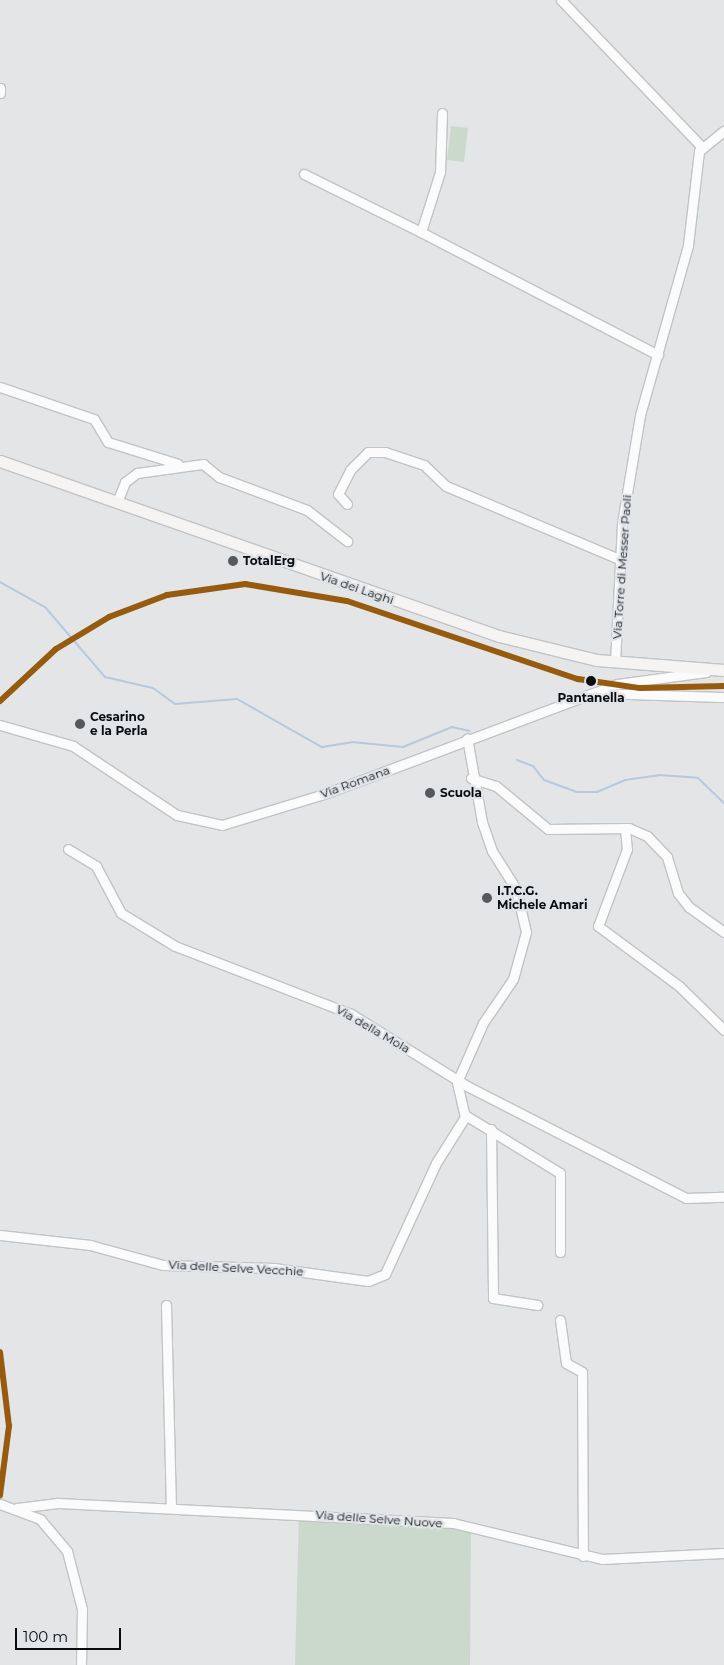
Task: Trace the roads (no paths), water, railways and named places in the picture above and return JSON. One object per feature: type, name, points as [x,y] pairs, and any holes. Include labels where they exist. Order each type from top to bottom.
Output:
[{"type":"main road","name":"Via dei Laghi","points":[[0,461],[477,629],[616,662],[724,670]]},
{"type":"street","points":[[561,0],[701,146],[724,131]]},
{"type":"street","points":[[0,88],[0,93]]},
{"type":"street","points":[[421,232],[440,172],[442,113]]},
{"type":"street","name":"Via Torre di Messer Paoli","points":[[616,662],[624,506],[636,434],[688,245],[701,146]]},
{"type":"street","points":[[304,174],[421,232],[658,355]]},
{"type":"street","points":[[0,387],[94,419],[108,442],[182,466]]},
{"type":"street","points":[[348,504],[338,494],[350,470],[368,452],[385,452],[424,465],[446,486],[621,560]]},
{"type":"street","points":[[117,502],[125,482],[137,473],[203,464],[219,477],[307,510],[348,541]]},
{"type":"street","name":"Via Romana","points":[[0,725],[73,746],[177,815],[211,825],[257,818],[467,738],[630,681],[724,670]]},
{"type":"street","points":[[592,693],[724,696]]},
{"type":"street","points":[[467,738],[471,778],[490,849],[512,881],[527,929],[513,979],[485,1019],[457,1081],[466,1115],[491,1128],[560,1173],[560,1252]]},
{"type":"street","points":[[471,778],[496,786],[548,829],[626,828],[647,836],[664,852],[683,900],[724,932]]},
{"type":"street","points":[[626,828],[626,849],[598,926],[683,989],[723,1025]]},
{"type":"street","name":"Via della Mola","points":[[68,849],[96,866],[121,913],[153,934],[253,978],[333,1005],[457,1081],[686,1198],[724,1198]]},
{"type":"street","name":"Via delle Selve Vecchie","points":[[0,1235],[90,1245],[160,1264],[265,1267],[376,1279],[389,1267],[436,1164],[466,1115]]},
{"type":"street","points":[[491,1128],[492,1298],[537,1305]]},
{"type":"street","points":[[166,1305],[171,1508]]},
{"type":"street","points":[[560,1320],[566,1363],[582,1373],[583,1556]]},
{"type":"street","name":"Via delle Selve Nuove","points":[[17,1508],[55,1503],[471,1525],[583,1556],[612,1559],[724,1552]]},
{"type":"street","points":[[0,1504],[17,1508],[47,1524],[69,1555],[82,1608],[81,1665]]},
{"type":"waterway","points":[[0,582],[45,607],[105,677],[153,688],[175,704],[237,699],[322,747],[352,742],[403,747],[452,727],[470,731]]},
{"type":"waterway","points":[[517,760],[533,766],[544,780],[577,792],[597,792],[625,780],[659,775],[698,778],[724,803]]},
{"type":"place","name":"TotalErg","points":[[233,561]]},
{"type":"place","name":"Pantanella","points":[[591,681]]},
{"type":"place","name":"Cesarino e la Perla","points":[[80,724]]},
{"type":"place","name":"Scuola","points":[[430,793]]},
{"type":"place","name":"I.T.C.G. Michele Amari","points":[[487,898]]}]
